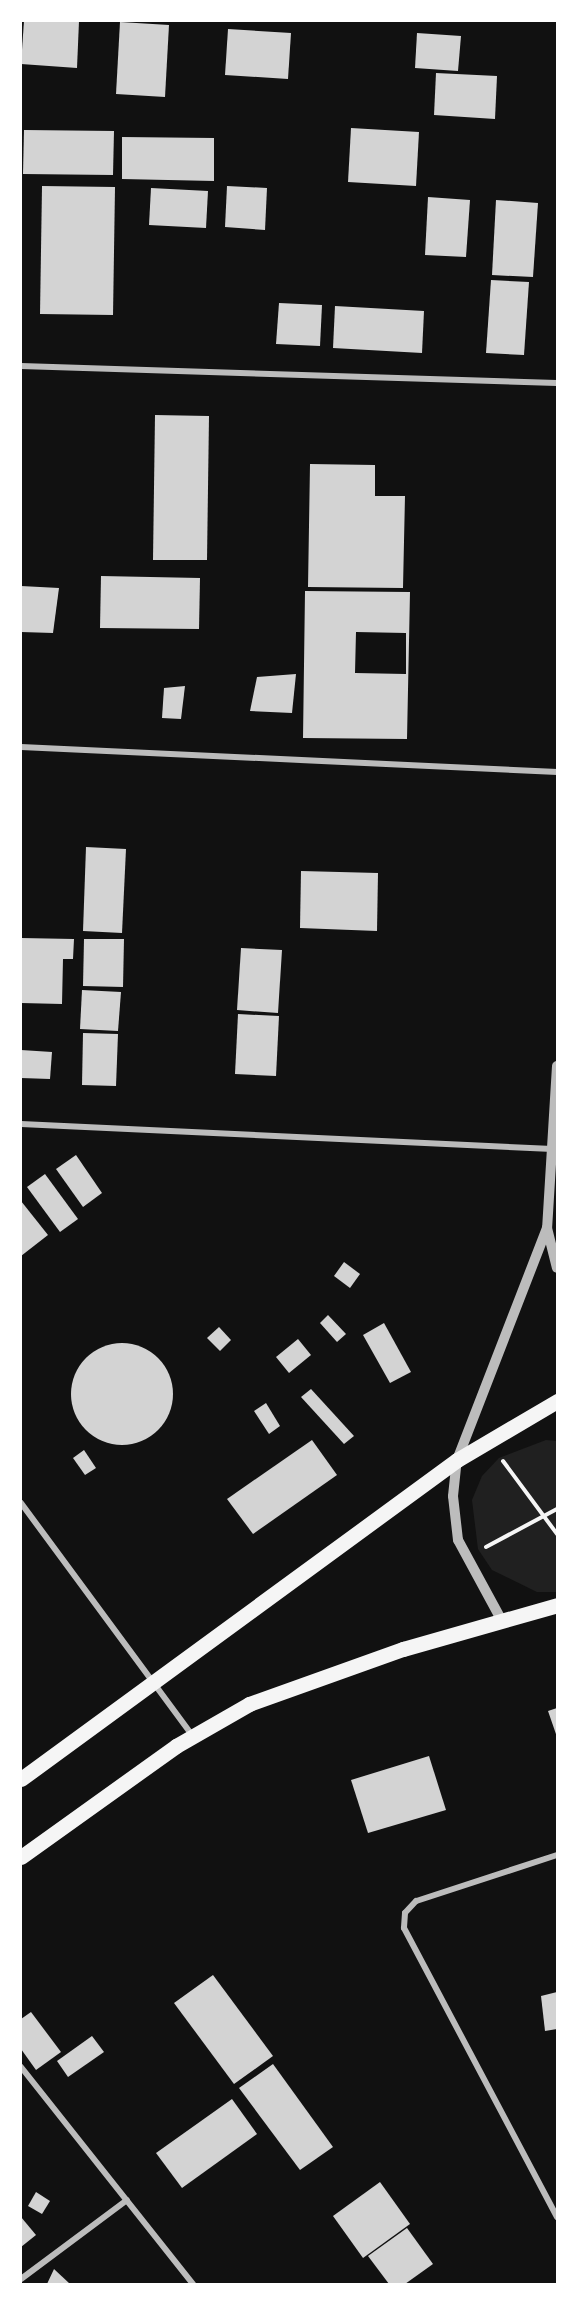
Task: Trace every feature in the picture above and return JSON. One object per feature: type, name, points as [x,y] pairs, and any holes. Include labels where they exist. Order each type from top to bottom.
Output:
[{"type":"main road","points":[[21,1779],[457,1460],[557,1401]]},
{"type":"main road","points":[[21,1857],[193,1736],[297,1684],[557,1605]]},
{"type":"street","points":[[21,366],[557,383]]},
{"type":"street","points":[[21,747],[557,772]]},
{"type":"street","points":[[502,1622],[465,1559],[453,1515],[457,1460],[547,1228],[557,1066]]},
{"type":"street","points":[[21,1124],[552,1149]]},
{"type":"street","points":[[547,1228],[557,1268]]},
{"type":"street","points":[[21,1503],[193,1736]]},
{"type":"street","points":[[557,1855],[416,1901],[405,1913],[404,1928],[557,2217]]},
{"type":"street","points":[[21,2067],[194,2284]]},
{"type":"street","points":[[21,2279],[128,2200]]},
{"type":"path","points":[[488,1441],[557,1534]]},
{"type":"path","points":[[465,1559],[557,1509]]},
{"type":"shaded area","points":[[546,1440],[557,1441],[557,1592],[537,1592],[492,1570],[478,1549],[472,1500],[482,1476],[499,1458]]},
{"type":"building","points":[[24,21],[79,21],[77,68],[21,64]]},
{"type":"building","points":[[120,22],[169,25],[165,97],[116,94]]},
{"type":"building","points":[[228,29],[291,33],[288,79],[225,75]]},
{"type":"building","points":[[417,33],[461,36],[458,71],[415,68]]},
{"type":"building","points":[[436,73],[497,76],[495,119],[434,115]]},
{"type":"building","points":[[351,128],[419,132],[416,186],[348,182]]},
{"type":"building","points":[[24,130],[114,131],[113,175],[23,174]]},
{"type":"building","points":[[122,137],[214,138],[214,181],[122,179]]},
{"type":"building","points":[[42,186],[115,187],[113,315],[40,314]]},
{"type":"building","points":[[227,186],[267,188],[265,230],[225,227]]},
{"type":"building","points":[[151,188],[208,191],[206,228],[149,225]]},
{"type":"building","points":[[428,197],[470,200],[466,257],[425,255]]},
{"type":"building","points":[[496,200],[538,203],[533,277],[492,275]]},
{"type":"building","points":[[491,280],[529,282],[524,355],[486,353]]},
{"type":"building","points":[[279,303],[322,305],[320,346],[276,344]]},
{"type":"building","points":[[335,306],[424,311],[422,353],[333,348]]},
{"type":"building","points":[[155,415],[209,416],[207,560],[153,560]]},
{"type":"building","points":[[310,464],[375,465],[375,496],[405,496],[403,588],[308,587]]},
{"type":"building","points":[[101,576],[200,578],[199,629],[100,628]]},
{"type":"building","points":[[21,586],[59,588],[53,633],[21,632]]},
{"type":"building","points":[[305,591],[410,592],[407,739],[303,738]],"holes":[[[356,632],[406,633],[406,674],[355,673]]]},
{"type":"building","points":[[296,674],[292,713],[250,711],[257,677]]},
{"type":"building","points":[[185,686],[181,719],[162,718],[164,688]]},
{"type":"building","points":[[86,847],[126,849],[122,933],[83,931]]},
{"type":"building","points":[[301,871],[378,873],[377,931],[300,928]]},
{"type":"building","points":[[21,938],[74,939],[73,959],[63,959],[62,1004],[21,1003]]},
{"type":"building","points":[[84,939],[124,939],[123,987],[83,986]]},
{"type":"building","points":[[241,948],[282,950],[278,1013],[237,1010]]},
{"type":"building","points":[[82,990],[121,992],[118,1031],[80,1029]]},
{"type":"building","points":[[238,1014],[279,1016],[276,1076],[235,1074]]},
{"type":"building","points":[[83,1033],[118,1034],[116,1086],[82,1085]]},
{"type":"building","points":[[21,1050],[52,1052],[50,1079],[21,1078]]},
{"type":"building","points":[[76,1155],[102,1193],[83,1207],[56,1169]]},
{"type":"building","points":[[45,1174],[78,1219],[60,1232],[27,1187]]},
{"type":"building","points":[[21,1201],[48,1235],[21,1256]]},
{"type":"building","points":[[344,1262],[360,1274],[350,1288],[334,1276]]},
{"type":"building","points":[[328,1315],[346,1334],[337,1342],[320,1323]]},
{"type":"building","points":[[384,1323],[411,1372],[390,1383],[363,1335]]},
{"type":"building","points":[[219,1327],[231,1340],[220,1351],[207,1338]]},
{"type":"building","points":[[298,1339],[311,1355],[289,1373],[276,1357]]},
{"type":"building","points":[[122,1343],[141,1347],[158,1358],[169,1375],[173,1394],[169,1413],[158,1430],[141,1441],[122,1445],[103,1441],[86,1430],[75,1413],[71,1394],[75,1375],[86,1358],[103,1347]]},
{"type":"building","points":[[311,1389],[354,1436],[344,1444],[301,1397]]},
{"type":"building","points":[[266,1403],[280,1426],[269,1434],[254,1411]]},
{"type":"building","points":[[312,1440],[337,1475],[253,1534],[227,1499]]},
{"type":"building","points":[[84,1450],[96,1468],[85,1475],[73,1458]]},
{"type":"building","points":[[557,1708],[557,1737],[548,1711]]},
{"type":"building","points":[[429,1756],[446,1810],[368,1833],[351,1780]]},
{"type":"building","points":[[213,1975],[273,2056],[234,2084],[174,2003]]},
{"type":"building","points":[[557,1992],[557,2029],[545,2031],[541,1996]]},
{"type":"building","points":[[31,2012],[61,2052],[36,2070],[21,2049],[21,2019]]},
{"type":"building","points":[[92,2036],[104,2052],[68,2077],[57,2061]]},
{"type":"building","points":[[273,2064],[333,2147],[300,2170],[239,2088]]},
{"type":"building","points":[[232,2099],[257,2134],[182,2188],[156,2153]]},
{"type":"building","points":[[380,2182],[410,2224],[363,2258],[333,2216]]},
{"type":"building","points":[[36,2192],[50,2201],[42,2214],[28,2206]]},
{"type":"building","points":[[21,2217],[36,2235],[21,2247]]},
{"type":"building","points":[[407,2228],[433,2264],[405,2284],[389,2284],[368,2256]]},
{"type":"building","points":[[54,2269],[70,2284],[47,2284]]}]
